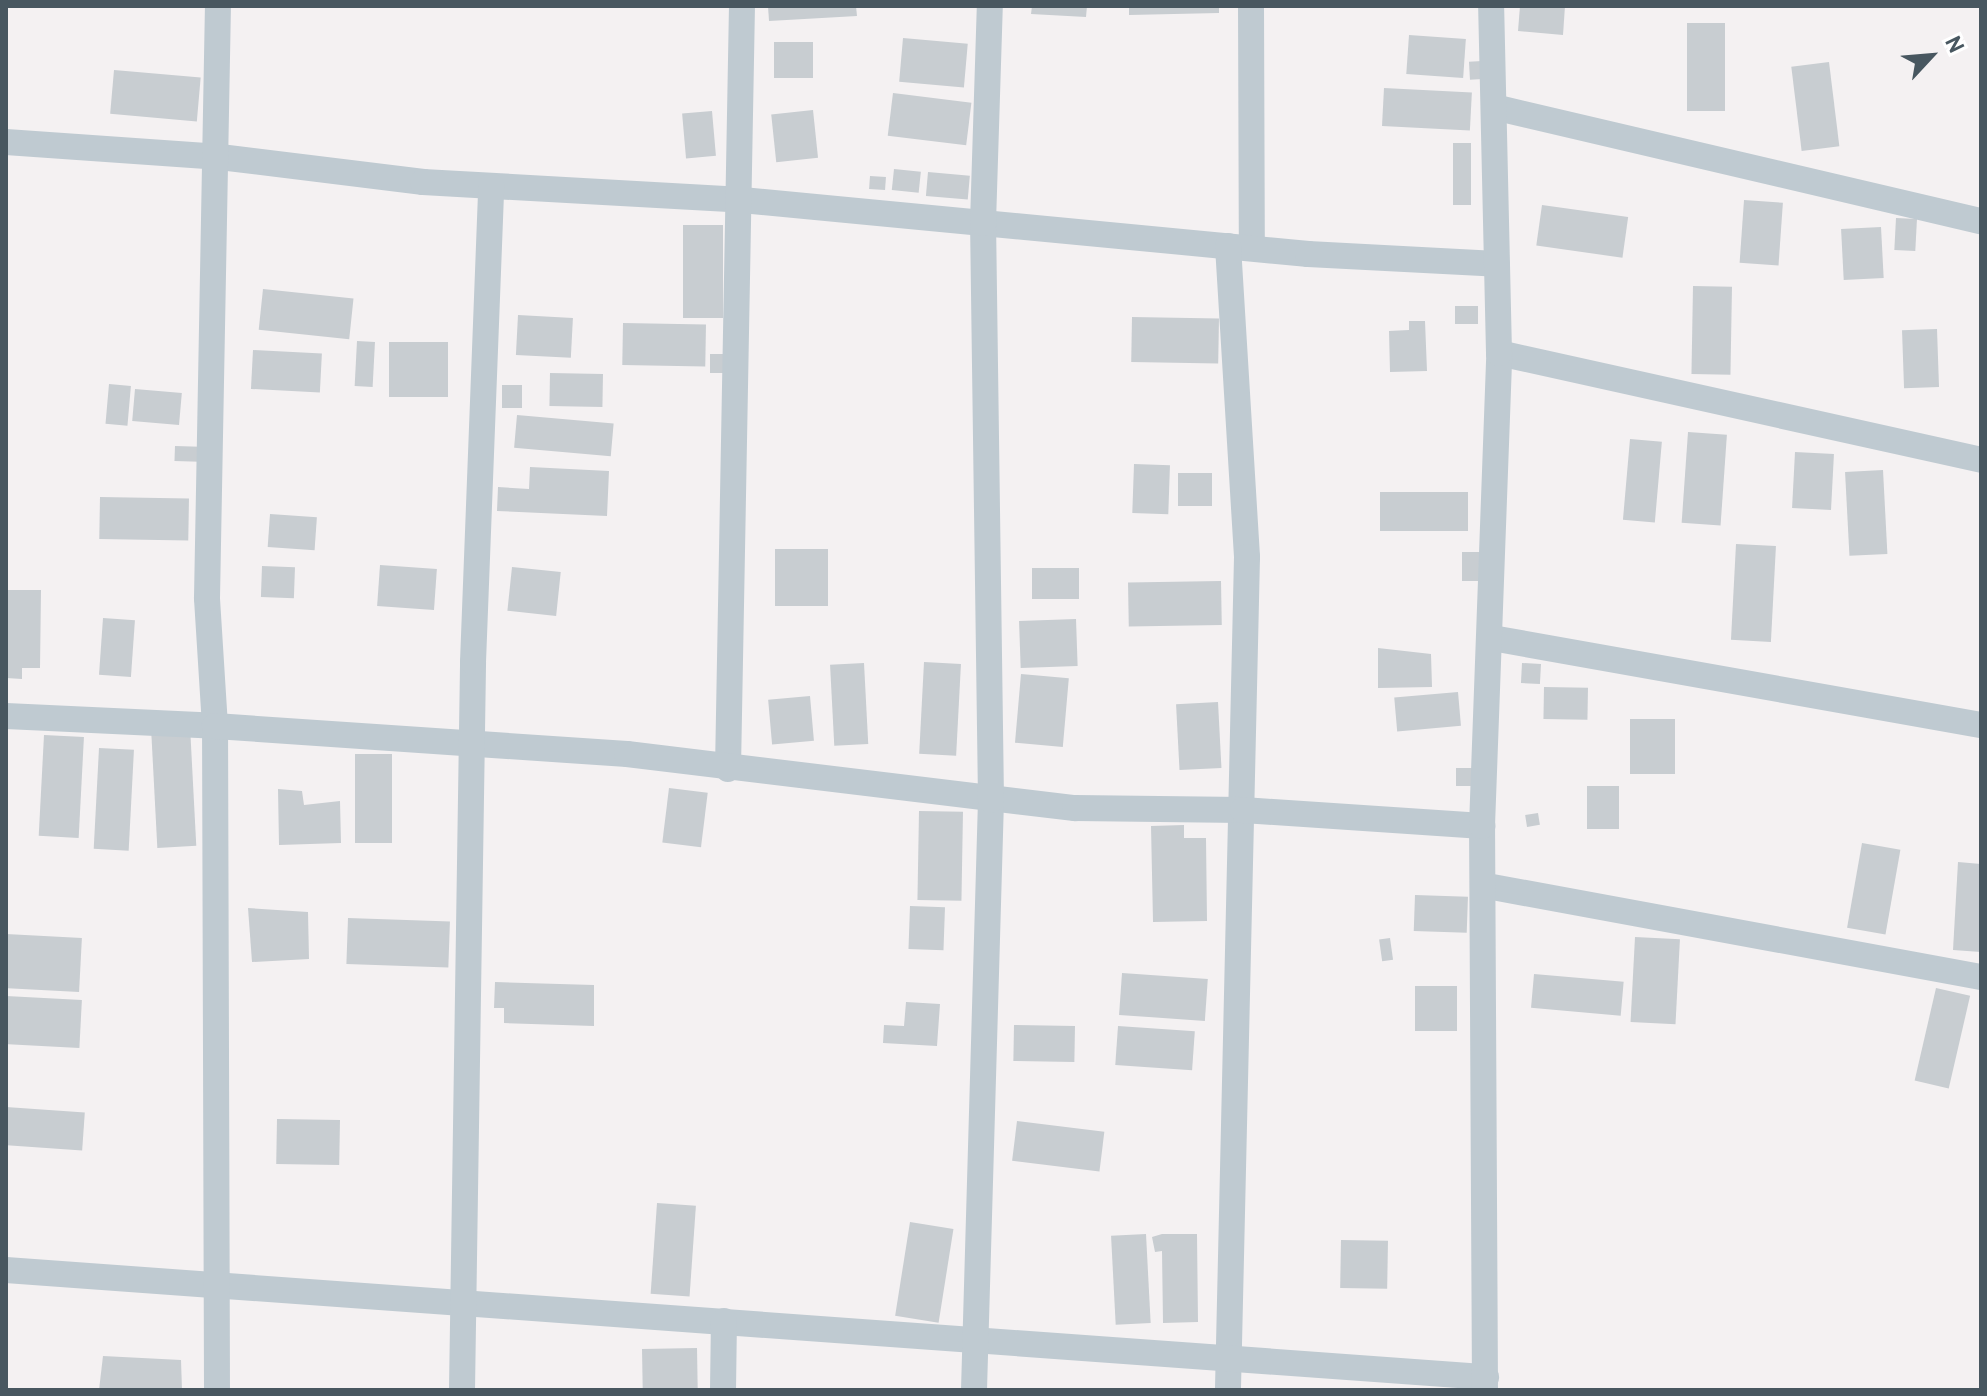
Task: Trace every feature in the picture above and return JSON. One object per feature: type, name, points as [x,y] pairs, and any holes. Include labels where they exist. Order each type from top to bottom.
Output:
[{"type":"street","points":[[217,1390],[215,726],[207,598],[220,157],[218,6]]},
{"type":"street","points":[[728,769],[742,200],[742,6]]},
{"type":"street","points":[[974,1390],[991,800],[983,223],[990,6]]},
{"type":"street","points":[[1228,1390],[1247,557],[1240,247],[1251,6]]},
{"type":"street","points":[[6,1270],[1229,1358],[1486,1383],[1487,886],[1482,826],[1492,638],[1499,353],[1498,108],[1491,6]]},
{"type":"street","points":[[1498,108],[1981,221]]},
{"type":"street","points":[[6,142],[220,157],[491,186],[742,200],[1240,247],[1497,264]]},
{"type":"street","points":[[462,1390],[461,1302],[476,740],[478,456],[491,186]]},
{"type":"street","points":[[1499,353],[1981,460]]},
{"type":"street","points":[[1492,638],[1981,725]]},
{"type":"street","points":[[6,716],[476,740],[991,800],[1243,810],[1482,826]]},
{"type":"street","points":[[1487,886],[1981,977]]},
{"type":"street","points":[[723,1390],[724,1321]]},
{"type":"building","points":[[768,6],[856,6],[857,16],[769,21]]},
{"type":"building","points":[[1032,6],[1087,6],[1086,17],[1031,14]]},
{"type":"building","points":[[1129,6],[1219,6],[1219,13],[1129,15]]},
{"type":"building","points":[[1520,6],[1565,6],[1563,35],[1518,31]]},
{"type":"building","points":[[1687,23],[1725,23],[1725,111],[1687,111]]},
{"type":"building","points":[[1409,35],[1466,39],[1463,78],[1406,74]]},
{"type":"building","points":[[903,38],[968,44],[964,87],[899,82]]},
{"type":"building","points":[[774,42],[813,42],[813,78],[774,78]]},
{"type":"building","points":[[1482,61],[1483,79],[1470,80],[1469,62]]},
{"type":"building","points":[[1829,62],[1839,146],[1802,151],[1791,67]]},
{"type":"building","points":[[114,70],[201,78],[197,121],[110,114]]},
{"type":"building","points":[[1384,88],[1472,93],[1470,131],[1382,126]]},
{"type":"building","points":[[893,93],[971,103],[966,145],[888,136]]},
{"type":"building","points":[[813,110],[818,158],[776,162],[771,114]]},
{"type":"building","points":[[712,111],[716,156],[686,158],[682,114]]},
{"type":"building","points":[[1453,143],[1471,143],[1471,205],[1453,205]]},
{"type":"building","points":[[894,169],[921,172],[919,193],[892,190]]},
{"type":"building","points":[[928,172],[970,176],[968,200],[926,196]]},
{"type":"building","points":[[870,176],[886,177],[885,190],[869,189]]},
{"type":"building","points":[[1744,200],[1783,203],[1779,266],[1740,263]]},
{"type":"building","points":[[1542,205],[1628,217],[1622,258],[1536,246]]},
{"type":"building","points":[[1896,218],[1917,219],[1915,251],[1894,250]]},
{"type":"building","points":[[683,225],[723,225],[723,318],[683,318]]},
{"type":"building","points":[[1881,227],[1884,278],[1844,280],[1841,229]]},
{"type":"building","points":[[1693,286],[1732,287],[1730,375],[1691,374]]},
{"type":"building","points":[[263,289],[354,299],[349,339],[259,330]]},
{"type":"building","points":[[1455,306],[1478,306],[1478,324],[1455,324]]},
{"type":"building","points":[[518,315],[573,318],[571,358],[516,355]]},
{"type":"building","points":[[1132,317],[1219,319],[1218,364],[1131,362]]},
{"type":"building","points":[[1409,321],[1425,321],[1427,371],[1390,372],[1389,331],[1409,330]]},
{"type":"building","points":[[623,323],[706,324],[705,366],[622,365]]},
{"type":"building","points":[[1937,329],[1939,387],[1904,388],[1902,330]]},
{"type":"building","points":[[357,341],[375,342],[373,387],[355,386]]},
{"type":"building","points":[[389,342],[448,342],[448,397],[389,397]]},
{"type":"building","points":[[253,350],[322,354],[320,393],[251,389]]},
{"type":"building","points":[[710,354],[724,354],[724,373],[710,373]]},
{"type":"building","points":[[550,373],[603,374],[602,407],[549,406]]},
{"type":"building","points":[[109,384],[131,386],[127,426],[106,424]]},
{"type":"building","points":[[502,385],[522,385],[522,408],[502,408]]},
{"type":"building","points":[[135,389],[182,393],[179,425],[132,421]]},
{"type":"building","points":[[517,415],[614,423],[611,456],[514,448]]},
{"type":"building","points":[[1688,432],[1727,435],[1721,525],[1682,523]]},
{"type":"building","points":[[1630,439],[1662,442],[1655,522],[1623,520]]},
{"type":"building","points":[[175,446],[200,447],[199,462],[174,461]]},
{"type":"building","points":[[1795,452],[1834,454],[1831,510],[1792,508]]},
{"type":"building","points":[[1134,464],[1170,465],[1168,514],[1132,513]]},
{"type":"building","points":[[530,467],[609,471],[607,516],[497,511],[498,487],[529,489]]},
{"type":"building","points":[[1883,470],[1887,554],[1849,556],[1845,472]]},
{"type":"building","points":[[1178,473],[1212,473],[1212,506],[1178,506]]},
{"type":"building","points":[[1380,492],[1468,492],[1468,531],[1380,531]]},
{"type":"building","points":[[100,497],[189,499],[188,541],[99,539]]},
{"type":"building","points":[[270,514],[317,517],[315,550],[268,547]]},
{"type":"building","points":[[1736,544],[1776,546],[1771,642],[1731,640]]},
{"type":"building","points":[[775,549],[828,549],[828,606],[775,606]]},
{"type":"building","points":[[1462,552],[1481,552],[1481,581],[1462,581]]},
{"type":"building","points":[[380,565],[437,569],[434,610],[377,606]]},
{"type":"building","points":[[262,566],[295,567],[294,598],[261,597]]},
{"type":"building","points":[[512,567],[561,572],[556,616],[507,611]]},
{"type":"building","points":[[1032,568],[1079,568],[1079,599],[1032,599]]},
{"type":"building","points":[[1221,581],[1222,625],[1129,627],[1128,583]]},
{"type":"building","points":[[6,590],[41,590],[40,668],[22,668],[22,679],[6,678]]},
{"type":"building","points":[[103,618],[135,620],[131,677],[99,675]]},
{"type":"building","points":[[1076,619],[1078,666],[1021,668],[1019,621]]},
{"type":"building","points":[[1378,648],[1431,654],[1432,687],[1378,688]]},
{"type":"building","points":[[924,662],[961,664],[956,756],[919,754]]},
{"type":"building","points":[[864,663],[868,744],[834,746],[830,665]]},
{"type":"building","points":[[1522,663],[1541,664],[1540,684],[1521,683]]},
{"type":"building","points":[[1021,674],[1069,678],[1063,747],[1015,743]]},
{"type":"building","points":[[1544,687],[1588,688],[1587,720],[1543,719]]},
{"type":"building","points":[[1458,692],[1461,726],[1397,731],[1394,698]]},
{"type":"building","points":[[810,696],[814,741],[772,744],[768,700]]},
{"type":"building","points":[[1218,702],[1221,768],[1180,770],[1176,704]]},
{"type":"building","points":[[1630,719],[1675,719],[1675,774],[1630,774]]},
{"type":"building","points":[[190,726],[196,846],[157,848],[151,728]]},
{"type":"building","points":[[44,735],[84,737],[79,838],[39,836]]},
{"type":"building","points":[[99,748],[134,750],[129,851],[94,849]]},
{"type":"building","points":[[355,754],[392,754],[392,843],[355,843]]},
{"type":"building","points":[[1456,768],[1473,768],[1473,786],[1456,786]]},
{"type":"building","points":[[1587,786],[1619,786],[1619,829],[1587,829]]},
{"type":"building","points":[[669,788],[708,793],[701,847],[662,843]]},
{"type":"building","points":[[278,789],[302,791],[304,805],[340,801],[341,843],[279,845]]},
{"type":"building","points":[[919,811],[963,812],[961,901],[917,900]]},
{"type":"building","points":[[1538,813],[1540,825],[1527,827],[1525,815]]},
{"type":"building","points":[[1184,825],[1184,838],[1206,838],[1207,921],[1153,922],[1151,826]]},
{"type":"building","points":[[1862,843],[1900,850],[1885,934],[1847,928]]},
{"type":"building","points":[[1958,862],[1981,864],[1981,952],[1953,950]]},
{"type":"building","points":[[1415,895],[1468,897],[1467,933],[1414,931]]},
{"type":"building","points":[[910,906],[945,907],[943,950],[908,949]]},
{"type":"building","points":[[248,908],[308,912],[309,959],[252,962]]},
{"type":"building","points":[[348,918],[450,922],[448,968],[346,964]]},
{"type":"building","points":[[6,934],[82,938],[79,992],[6,988]]},
{"type":"building","points":[[1635,937],[1680,939],[1675,1024],[1631,1022]]},
{"type":"building","points":[[1390,938],[1393,960],[1382,961],[1379,940]]},
{"type":"building","points":[[1122,973],[1208,979],[1205,1021],[1119,1015]]},
{"type":"building","points":[[1534,974],[1624,982],[1621,1016],[1531,1008]]},
{"type":"building","points":[[495,982],[594,985],[594,1026],[504,1023],[504,1008],[494,1008]]},
{"type":"building","points":[[1415,986],[1457,986],[1457,1031],[1415,1031]]},
{"type":"building","points":[[1936,988],[1970,996],[1949,1088],[1915,1081]]},
{"type":"building","points":[[6,996],[82,1000],[79,1048],[6,1044]]},
{"type":"building","points":[[906,1002],[940,1004],[937,1046],[883,1043],[884,1025],[904,1026]]},
{"type":"building","points":[[1014,1025],[1075,1026],[1074,1062],[1013,1061]]},
{"type":"building","points":[[1118,1026],[1195,1031],[1192,1070],[1115,1065]]},
{"type":"building","points":[[6,1107],[85,1113],[82,1150],[6,1145]]},
{"type":"building","points":[[277,1119],[340,1120],[339,1165],[276,1164]]},
{"type":"building","points":[[1017,1121],[1104,1132],[1099,1171],[1012,1161]]},
{"type":"building","points":[[657,1203],[696,1206],[690,1296],[651,1294]]},
{"type":"building","points":[[910,1222],[953,1229],[939,1323],[895,1316]]},
{"type":"building","points":[[1146,1234],[1151,1323],[1116,1325],[1111,1236]]},
{"type":"building","points":[[1197,1234],[1198,1322],[1163,1323],[1162,1251],[1155,1252],[1152,1237]]},
{"type":"building","points":[[1341,1240],[1388,1241],[1387,1289],[1340,1288]]},
{"type":"building","points":[[697,1348],[698,1390],[643,1390],[642,1349]]},
{"type":"building","points":[[103,1356],[181,1360],[182,1390],[99,1390]]}]
